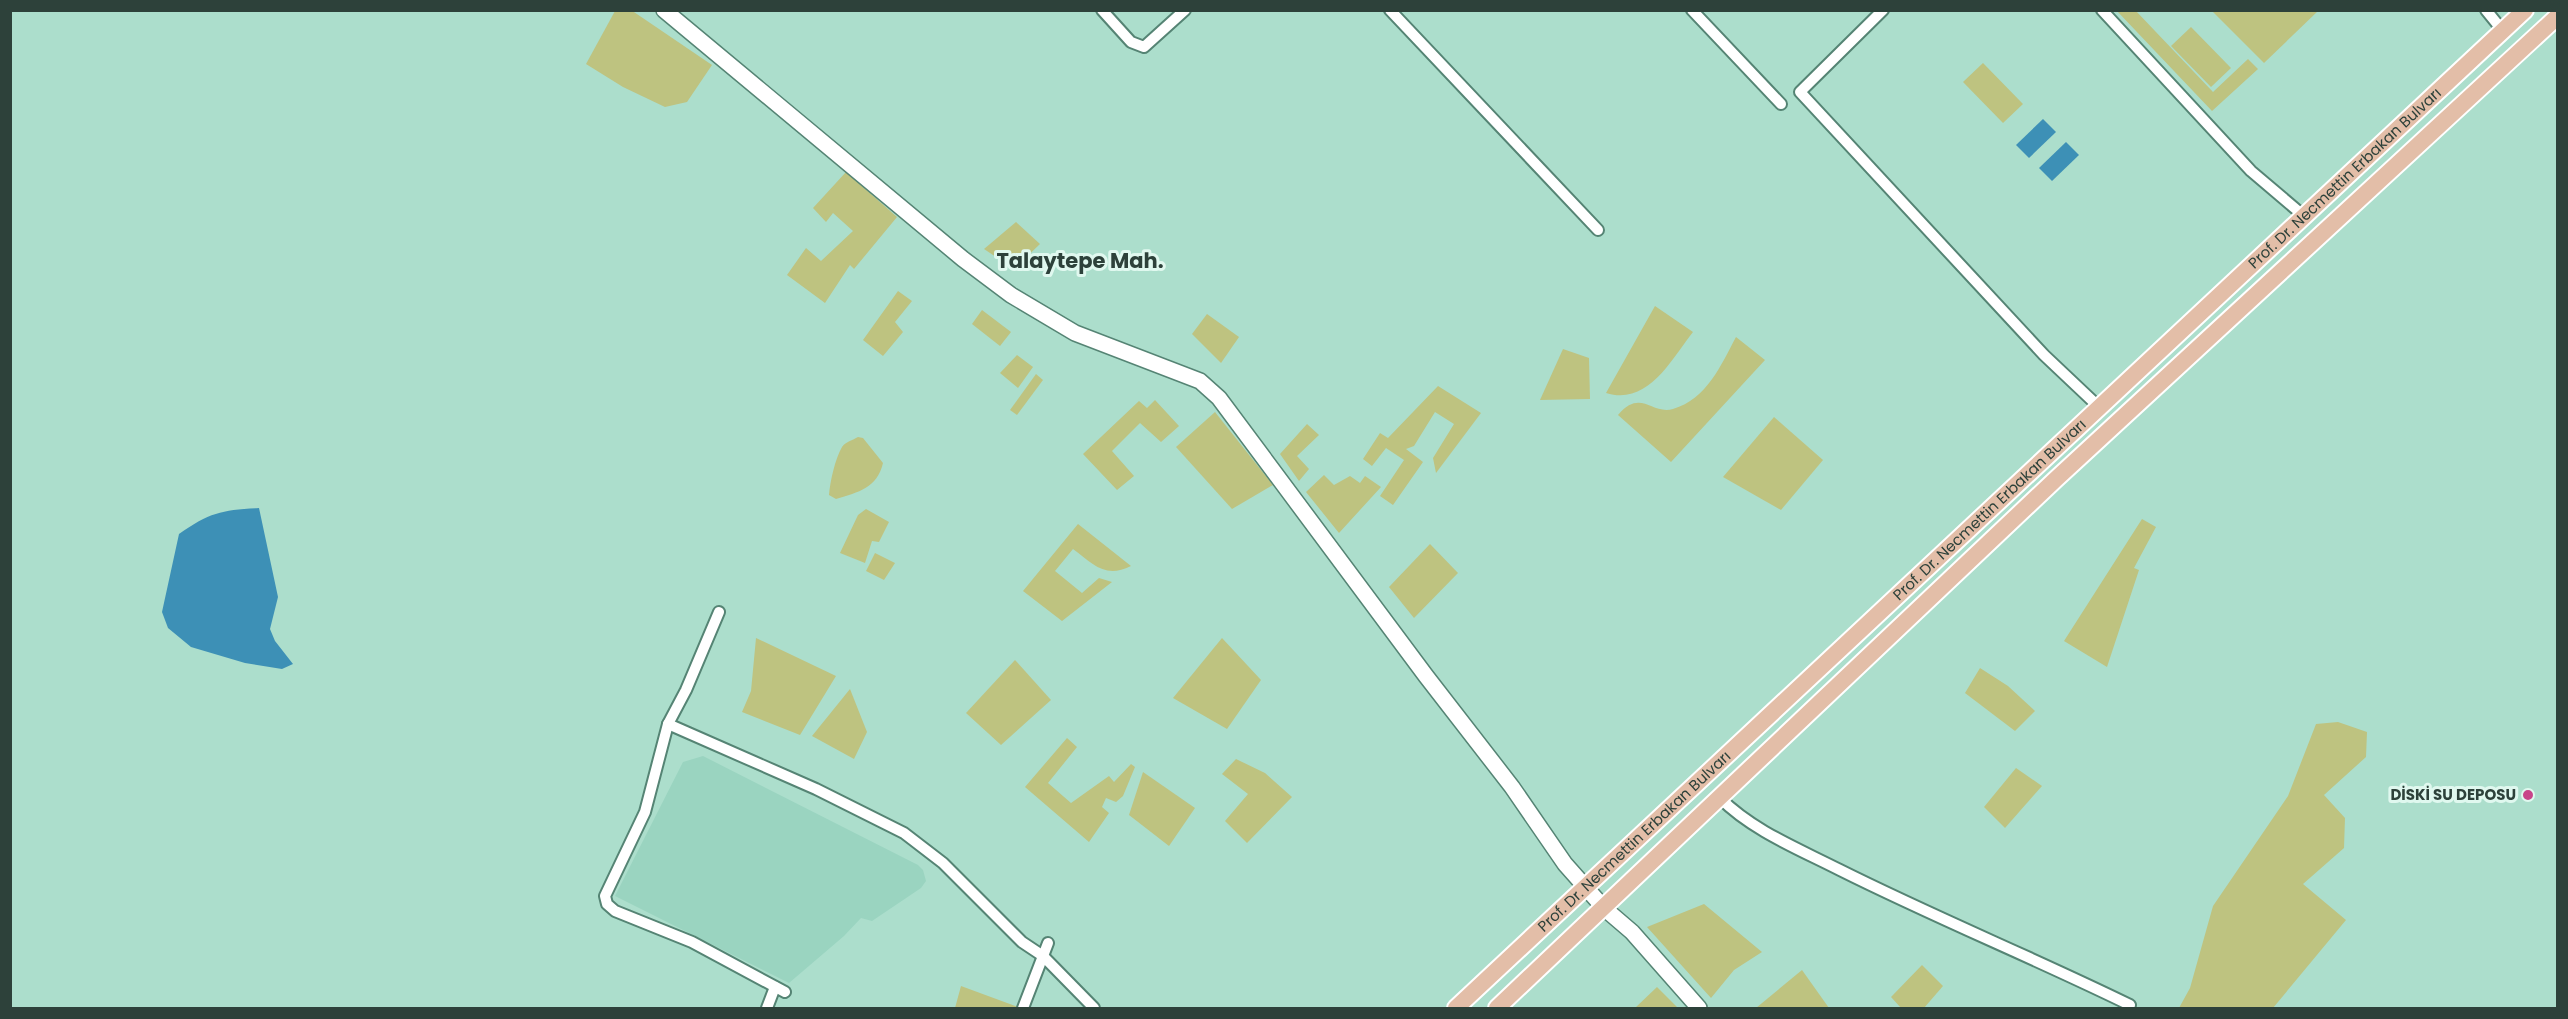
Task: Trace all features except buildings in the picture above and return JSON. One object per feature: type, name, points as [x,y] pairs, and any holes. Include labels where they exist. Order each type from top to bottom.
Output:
[{"type":"main road","name":"Prof. Dr. Necmettin Erbakan Bulvarı","points":[[1456,1008],[2525,10]]},
{"type":"main road","name":"Prof. Dr. Necmettin Erbakan Bulvarı","points":[[1497,1008],[2056,479],[2558,16]]},
{"type":"street","points":[[664,10],[963,259],[1011,295],[1076,333],[1200,381],[1219,398],[1585,888],[1632,932],[1699,1008]]},
{"type":"street","points":[[1102,10],[1131,42],[1144,47],[1185,10]]},
{"type":"street","points":[[1389,10],[1598,230]]},
{"type":"street","points":[[1692,10],[1781,104]]},
{"type":"street","points":[[1883,10],[1800,93],[2044,355],[2099,407]]},
{"type":"street","points":[[2102,10],[2252,171],[2304,216]]},
{"type":"street","points":[[2486,10],[2503,31]]},
{"type":"street","points":[[719,612],[686,690],[668,724],[645,812],[605,896],[607,904],[615,911],[692,942],[780,989],[767,1008]]},
{"type":"street","points":[[668,724],[816,789],[904,833],[943,863],[1022,942],[1043,956],[1094,1008]]},
{"type":"street","points":[[1720,798],[1742,819],[1854,877],[1932,916],[2060,971],[2130,1005]]},
{"type":"street","points":[[1023,1008],[1048,943]]},
{"type":"shaded area","points":[[631,10],[712,65],[687,102],[665,107],[623,87],[586,64],[615,11]]},
{"type":"shaded area","points":[[2117,11],[2136,11],[2213,92],[2248,59],[2258,69],[2212,111]]},
{"type":"shaded area","points":[[2212,11],[2318,11],[2264,63]]},
{"type":"shaded area","points":[[2191,27],[2231,68],[2211,87],[2171,46]]},
{"type":"shaded area","points":[[1983,63],[2023,104],[2003,123],[1963,82]]},
{"type":"shaded area","points":[[846,172],[897,217],[854,269],[850,265],[825,303],[787,275],[806,248],[821,261],[853,231],[833,213],[826,222],[813,208]]},
{"type":"shaded area","points":[[1016,222],[1040,244],[1014,269],[984,249]]},
{"type":"shaded area","points":[[898,291],[912,301],[895,322],[903,332],[883,356],[863,340]]},
{"type":"shaded area","points":[[1655,306],[1693,332],[1667,367],[1646,387],[1634,393],[1621,395],[1606,393]]},
{"type":"shaded area","points":[[982,310],[1011,332],[1000,346],[972,324]]},
{"type":"shaded area","points":[[1207,314],[1239,337],[1221,363],[1192,334]]},
{"type":"shaded area","points":[[1736,337],[1765,360],[1671,462],[1618,415],[1633,404],[1646,404],[1665,410],[1685,404],[1712,380]]},
{"type":"shaded area","points":[[1563,349],[1589,358],[1590,399],[1540,400]]},
{"type":"shaded area","points":[[1017,355],[1033,367],[1018,388],[1000,373]]},
{"type":"shaded area","points":[[1036,374],[1043,380],[1017,415],[1010,410]]},
{"type":"shaded area","points":[[1438,386],[1481,413],[1436,473],[1433,458],[1454,424],[1435,412],[1414,446],[1406,449],[1423,462],[1393,505],[1380,496],[1404,460],[1386,448],[1372,466],[1363,459],[1380,433],[1388,438]]},
{"type":"shaded area","points":[[1155,400],[1179,426],[1161,442],[1140,423],[1112,451],[1134,476],[1117,490],[1083,454],[1139,401],[1147,408]]},
{"type":"shaded area","points":[[1215,412],[1273,485],[1232,509],[1176,447]]},
{"type":"shaded area","points":[[1774,417],[1823,460],[1781,510],[1723,477]]},
{"type":"shaded area","points":[[1307,424],[1319,435],[1297,456],[1309,469],[1299,481],[1280,454]]},
{"type":"shaded area","points":[[858,437],[863,438],[883,463],[872,484],[836,499],[829,495],[839,452],[843,445]]},
{"type":"shaded area","points":[[1324,475],[1334,485],[1350,476],[1360,483],[1365,476],[1381,487],[1339,533],[1306,492]]},
{"type":"shaded area","points":[[866,509],[889,522],[879,542],[872,541],[865,563],[840,553],[858,515]]},
{"type":"shaded area","points":[[2142,519],[2156,527],[2134,568],[2139,570],[2107,667],[2064,641]]},
{"type":"shaded area","points":[[1078,524],[1131,566],[1122,570],[1106,570],[1093,564],[1073,549],[1055,571],[1082,593],[1099,578],[1112,582],[1062,621],[1023,591]]},
{"type":"shaded area","points":[[1430,544],[1458,573],[1414,618],[1389,587]]},
{"type":"shaded area","points":[[875,553],[895,563],[884,580],[866,571]]},
{"type":"shaded area","points":[[756,638],[836,676],[800,735],[742,712],[751,691]]},
{"type":"shaded area","points":[[1222,638],[1261,680],[1227,729],[1173,698]]},
{"type":"shaded area","points":[[1015,660],[1051,700],[1001,745],[966,713]]},
{"type":"shaded area","points":[[1980,668],[2008,686],[2035,711],[2015,731],[1965,693]]},
{"type":"shaded area","points":[[850,689],[867,732],[854,759],[812,736]]},
{"type":"shaded area","points":[[2338,722],[2367,732],[2366,757],[2324,795],[2345,818],[2344,848],[2303,884],[2346,920],[2273,1008],[2179,1008],[2190,988],[2213,906],[2288,796],[2316,724]]},
{"type":"shaded area","points":[[1067,738],[1077,747],[1048,783],[1071,803],[1109,776],[1114,782],[1131,764],[1135,767],[1123,796],[1116,802],[1106,798],[1102,807],[1109,813],[1089,842],[1025,787]]},
{"type":"shaded area","points":[[703,756],[918,865],[923,870],[926,881],[921,888],[872,921],[861,918],[844,936],[789,983],[615,896],[683,762]]},
{"type":"shaded area","points":[[1236,759],[1265,773],[1292,797],[1247,843],[1225,821],[1248,794],[1222,774]]},
{"type":"shaded area","points":[[2016,768],[2042,786],[2005,828],[1984,807]]},
{"type":"shaded area","points":[[1143,772],[1195,808],[1169,846],[1129,815]]},
{"type":"shaded area","points":[[1704,904],[1762,952],[1734,970],[1711,998],[1647,927]]},
{"type":"shaded area","points":[[1922,965],[1943,986],[1924,1008],[1901,1008],[1891,997]]},
{"type":"shaded area","points":[[1802,970],[1829,1008],[1756,1008]]},
{"type":"shaded area","points":[[961,986],[1021,1008],[955,1008]]},
{"type":"shaded area","points":[[1657,987],[1678,1008],[1635,1008]]},
{"type":"water","points":[[2043,119],[2056,132],[2029,158],[2016,145]]},
{"type":"water","points":[[2066,142],[2079,155],[2052,181],[2039,168]]},
{"type":"water","points":[[259,508],[278,597],[270,629],[275,641],[293,664],[282,669],[245,663],[191,647],[168,628],[162,612],[179,534],[199,521],[217,514]]},
{"type":"place","name":"DİSKİ SU DEPOSU","points":[[2528,795]]},
{"type":"district","name":"Talaytepe Mah.","points":[[1080,261]]}]
